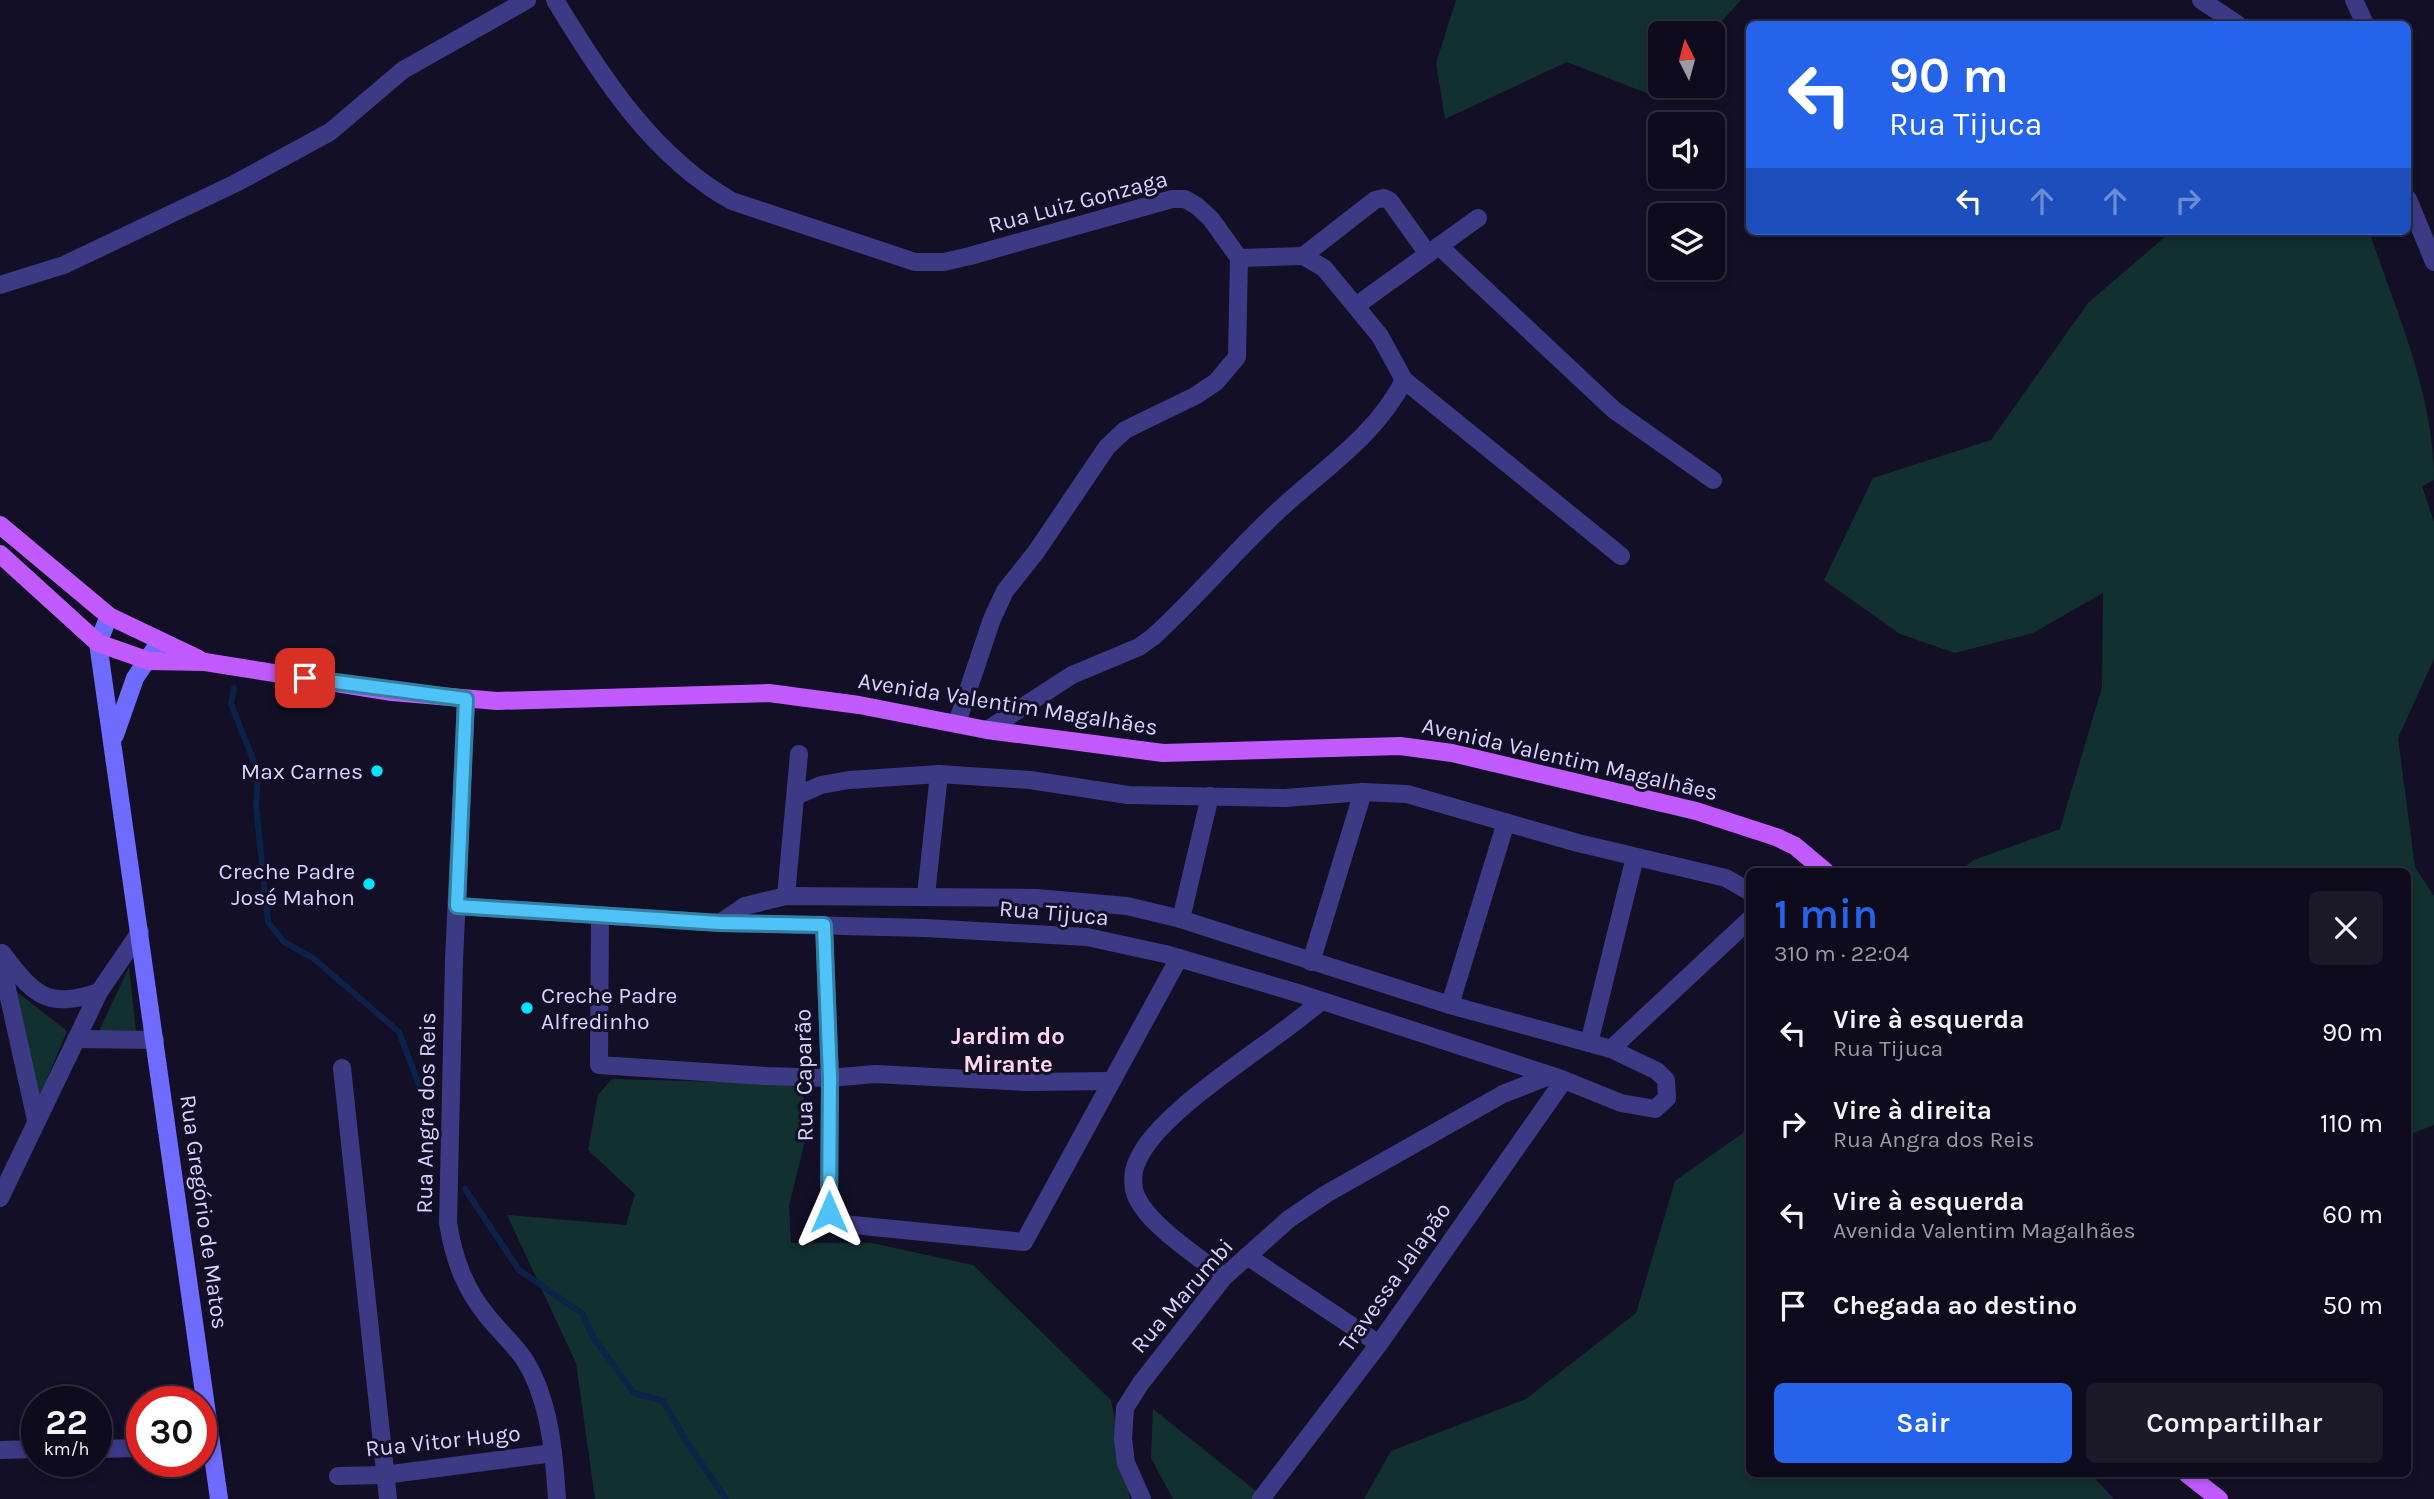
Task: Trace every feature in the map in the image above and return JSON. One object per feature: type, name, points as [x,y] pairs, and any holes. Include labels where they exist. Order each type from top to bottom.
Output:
[{"type":"main road","name":"Avenida Valentim Magalhães","points":[[0,525],[109,616],[205,662]]},
{"type":"main road","name":"Avenida Valentim Magalhães","points":[[0,554],[98,643],[149,661],[205,662],[381,691],[466,699],[534,702],[769,693],[987,730],[1163,753],[1400,746],[1452,753],[1696,811],[1795,846],[1821,868]]},
{"type":"main road","points":[[2191,1477],[2219,1499]]},
{"type":"street","points":[[0,285],[64,265],[236,183],[330,132],[404,70],[527,0]]},
{"type":"street","name":"Rua Luiz Gonzaga","points":[[555,0],[590,58],[657,141],[700,181],[732,201],[863,246],[915,262],[925,262],[970,256],[1172,199],[1185,199],[1211,219],[1239,258]]},
{"type":"street","points":[[2201,0],[2232,21]]},
{"type":"street","points":[[2354,0],[2364,21]]},
{"type":"street","points":[[1303,256],[1375,200],[1384,198],[1390,201],[1434,250],[1614,410],[1713,480]]},
{"type":"street","points":[[2411,206],[2434,262]]},
{"type":"street","points":[[1357,305],[1478,218]]},
{"type":"street","points":[[957,723],[992,619],[1006,592],[1107,447],[1125,430],[1195,396],[1216,382],[1237,358],[1239,258],[1303,256],[1324,268],[1380,336],[1404,380],[1621,556]]},
{"type":"street","points":[[987,730],[1072,675],[1139,647],[1153,637],[1279,510],[1373,426],[1391,405],[1404,380]]},
{"type":"street","points":[[98,643],[109,616]]},
{"type":"street","points":[[113,741],[128,692],[160,641]]},
{"type":"street","name":"Rua Gregório de Matos","points":[[98,643],[155,1040],[199,1386]]},
{"type":"street","name":"Rua Angra dos Reis","points":[[466,699],[447,1185],[452,1247],[466,1284],[485,1314],[526,1362],[545,1407],[557,1499]]},
{"type":"street","points":[[786,895],[799,754]]},
{"type":"street","points":[[796,796],[821,785],[849,780],[939,774],[1030,780],[1128,795],[1285,797],[1363,792],[1407,794],[1635,857],[1726,878],[1746,890]]},
{"type":"street","points":[[926,895],[939,774]]},
{"type":"street","points":[[1311,962],[1363,792]]},
{"type":"street","points":[[1181,919],[1210,796]]},
{"type":"street","points":[[1450,1005],[1506,822]]},
{"type":"street","points":[[1589,1043],[1635,857]]},
{"type":"street","points":[[720,923],[745,906],[786,895],[926,895],[1077,900],[1127,906],[1181,919],[1450,1005],[1611,1049],[1746,923]]},
{"type":"street","name":"Rua Tijuca","points":[[457,906],[720,923],[1087,937],[1179,958],[1321,1001],[1556,1078],[1621,1103],[1655,1109],[1667,1098],[1669,1088],[1657,1071],[1611,1049]]},
{"type":"street","points":[[600,915],[600,1065],[830,1078],[875,1074],[1027,1082],[1110,1081],[1179,958]]},
{"type":"street","name":"Rua Caparão","points":[[824,925],[830,1078],[829,1212],[833,1223],[1024,1242],[1110,1081]]},
{"type":"street","points":[[0,1198],[99,992],[139,932]]},
{"type":"street","points":[[0,951],[31,989],[47,999],[66,1001],[99,992]]},
{"type":"street","points":[[0,957],[36,1119]]},
{"type":"street","points":[[1224,1278],[1152,1219],[1137,1198],[1133,1180],[1136,1162],[1172,1115],[1296,1024],[1321,1001]]},
{"type":"street","points":[[76,1039],[155,1040]]},
{"type":"street","points":[[342,1068],[388,1499]]},
{"type":"street","name":"Rua Marumbi","points":[[1142,1499],[1126,1463],[1123,1439],[1125,1408],[1141,1383],[1224,1278],[1289,1219],[1326,1194],[1503,1094],[1556,1078]]},
{"type":"street","name":"Travessa Jalapão","points":[[1261,1499],[1379,1344],[1556,1078]]},
{"type":"street","points":[[1247,1256],[1379,1344]]},
{"type":"street","points":[[0,1450],[21,1449]]},
{"type":"street","name":"Rua Vitor Hugo","points":[[338,1476],[384,1475],[553,1453]]},
{"type":"street","name":"Rua Gregório de Matos","points":[[214,1477],[219,1499]]},
{"type":"green space","points":[[1456,0],[1741,0],[1722,21],[1648,21],[1648,94],[1567,62],[1445,119],[1436,63]]},
{"type":"green space","points":[[2370,235],[2421,385],[2428,416],[2434,480],[2422,486],[2434,522],[2434,659],[2398,738],[2415,867],[2434,896],[2434,1125],[2411,1134],[2411,868],[1963,868],[1974,860],[2060,829],[2102,687],[2103,593],[2033,633],[1955,653],[1900,634],[1824,580],[1873,478],[1991,440],[2088,303],[2166,236]]},
{"type":"green space","points":[[129,967],[136,1031],[99,1031]]},
{"type":"green space","points":[[17,992],[67,1031],[37,1103]]},
{"type":"green space","points":[[612,1079],[803,1084],[805,1141],[789,1206],[791,1243],[872,1243],[973,1265],[1111,1400],[1130,1499],[595,1499],[576,1363],[507,1215],[626,1225],[635,1194],[588,1150],[598,1095]]},
{"type":"green space","points":[[1746,1131],[1746,1477],[2094,1477],[2114,1499],[1364,1499],[1391,1451],[1526,1399],[1636,1313],[1675,1181]]},
{"type":"green space","points":[[1153,1409],[1266,1499],[1173,1499],[1151,1458]]},
{"type":"waterway","points":[[234,688],[231,704],[258,772],[256,806],[268,922],[284,942],[313,958],[399,1032],[419,1085]]},
{"type":"waterway","points":[[465,1189],[519,1270],[583,1314],[593,1337],[634,1393],[663,1401],[688,1444],[726,1499]]},
{"type":"place","name":"Max Carnes","points":[[377,771]]},
{"type":"place","name":"Creche Padre José Mahon","points":[[369,884]]},
{"type":"place","name":"Creche Padre Alfredinho","points":[[527,1008]]},
{"type":"district","name":"Jardim do Mirante","points":[[1008,1050]]},
{"type":"route","points":[[305,678],[392,692],[466,699],[457,906],[720,923],[824,925],[830,1078],[829,1212]]}]
